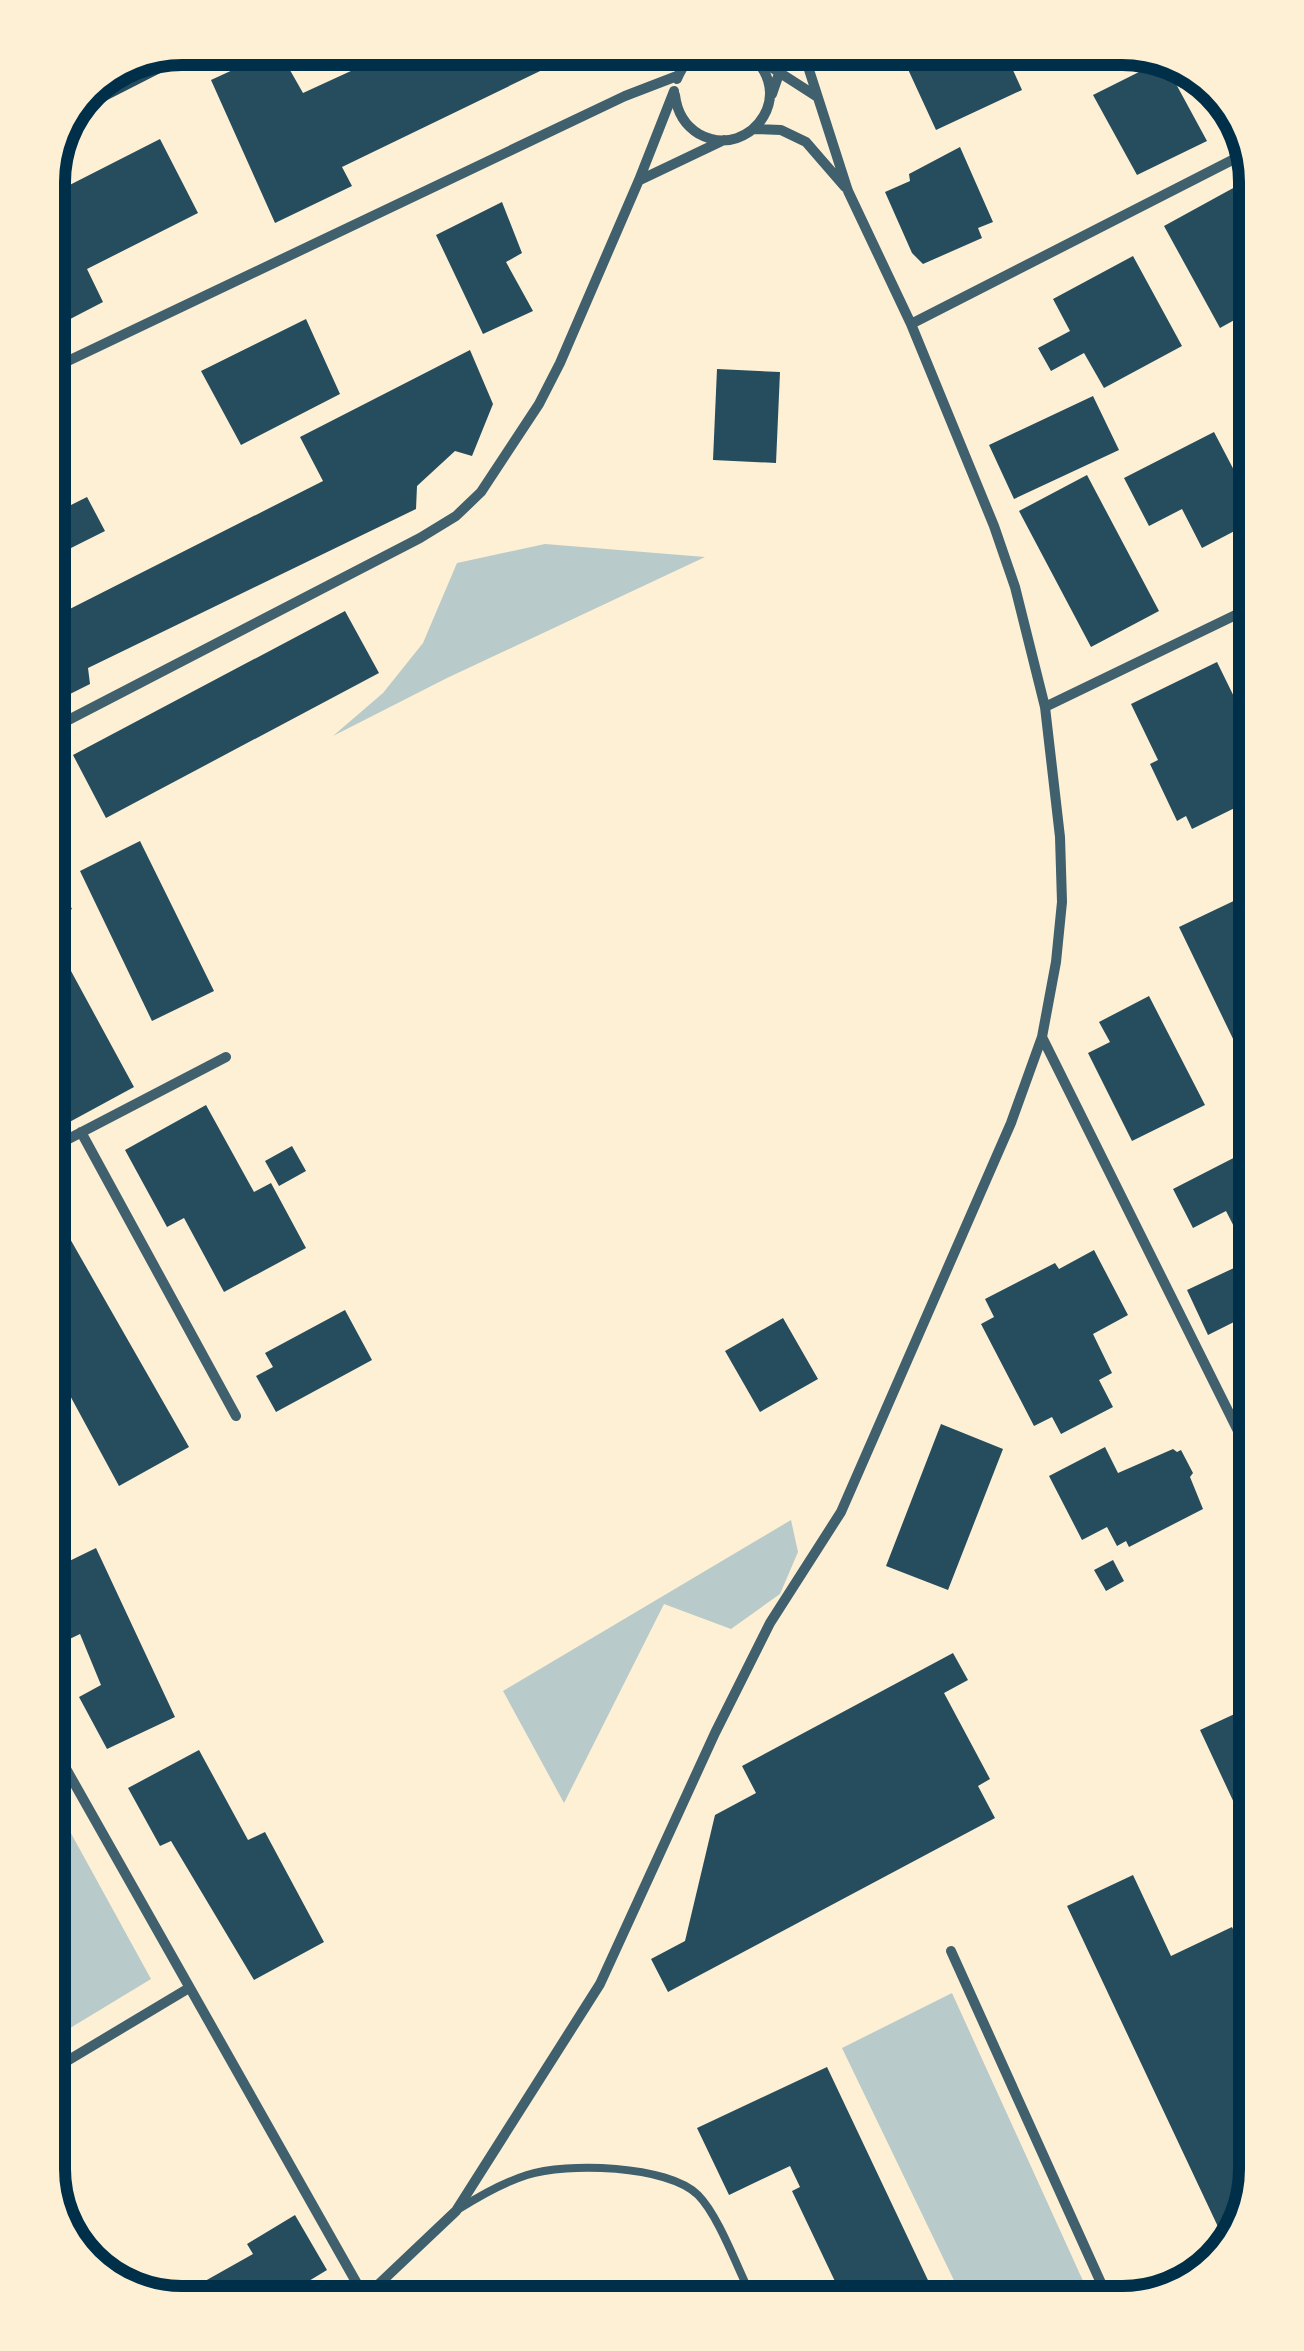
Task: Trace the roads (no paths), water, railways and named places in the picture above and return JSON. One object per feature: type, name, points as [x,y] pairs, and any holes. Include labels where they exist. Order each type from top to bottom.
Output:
[{"type":"street","points":[[65,721],[420,538],[456,516],[481,492],[539,404],[560,363],[639,180],[683,65]]},
{"type":"street","points":[[761,65],[770,83],[770,100]]},
{"type":"street","points":[[768,65],[817,96]]},
{"type":"street","points":[[639,180],[754,128],[764,116],[782,65]]},
{"type":"street","points":[[377,2286],[456,2211],[600,1984],[770,1622],[842,1512],[1012,1123],[1042,1037],[1062,902],[1060,837],[1045,706],[1016,587],[994,526],[911,324],[848,191],[807,65]]},
{"type":"street","points":[[65,362],[625,96],[677,76]]},
{"type":"street","points":[[674,91],[682,120],[707,138],[724,140]]},
{"type":"street","points":[[754,128],[781,130],[806,142],[848,191]]},
{"type":"street","points":[[911,324],[1237,158]]},
{"type":"street","points":[[1045,706],[1239,613]]},
{"type":"street","points":[[1042,1037],[1239,1433]]},
{"type":"street","points":[[65,1141],[226,1056]]},
{"type":"street","points":[[81,1132],[236,1416]]},
{"type":"street","points":[[65,1767],[356,2286]]},
{"type":"street","points":[[951,1951],[1102,2286]]},
{"type":"street","points":[[65,2063],[189,1988]]},
{"type":"lane","points":[[456,2211],[493,2187],[532,2173],[581,2168],[643,2171],[674,2179],[698,2195],[747,2286]]}]
